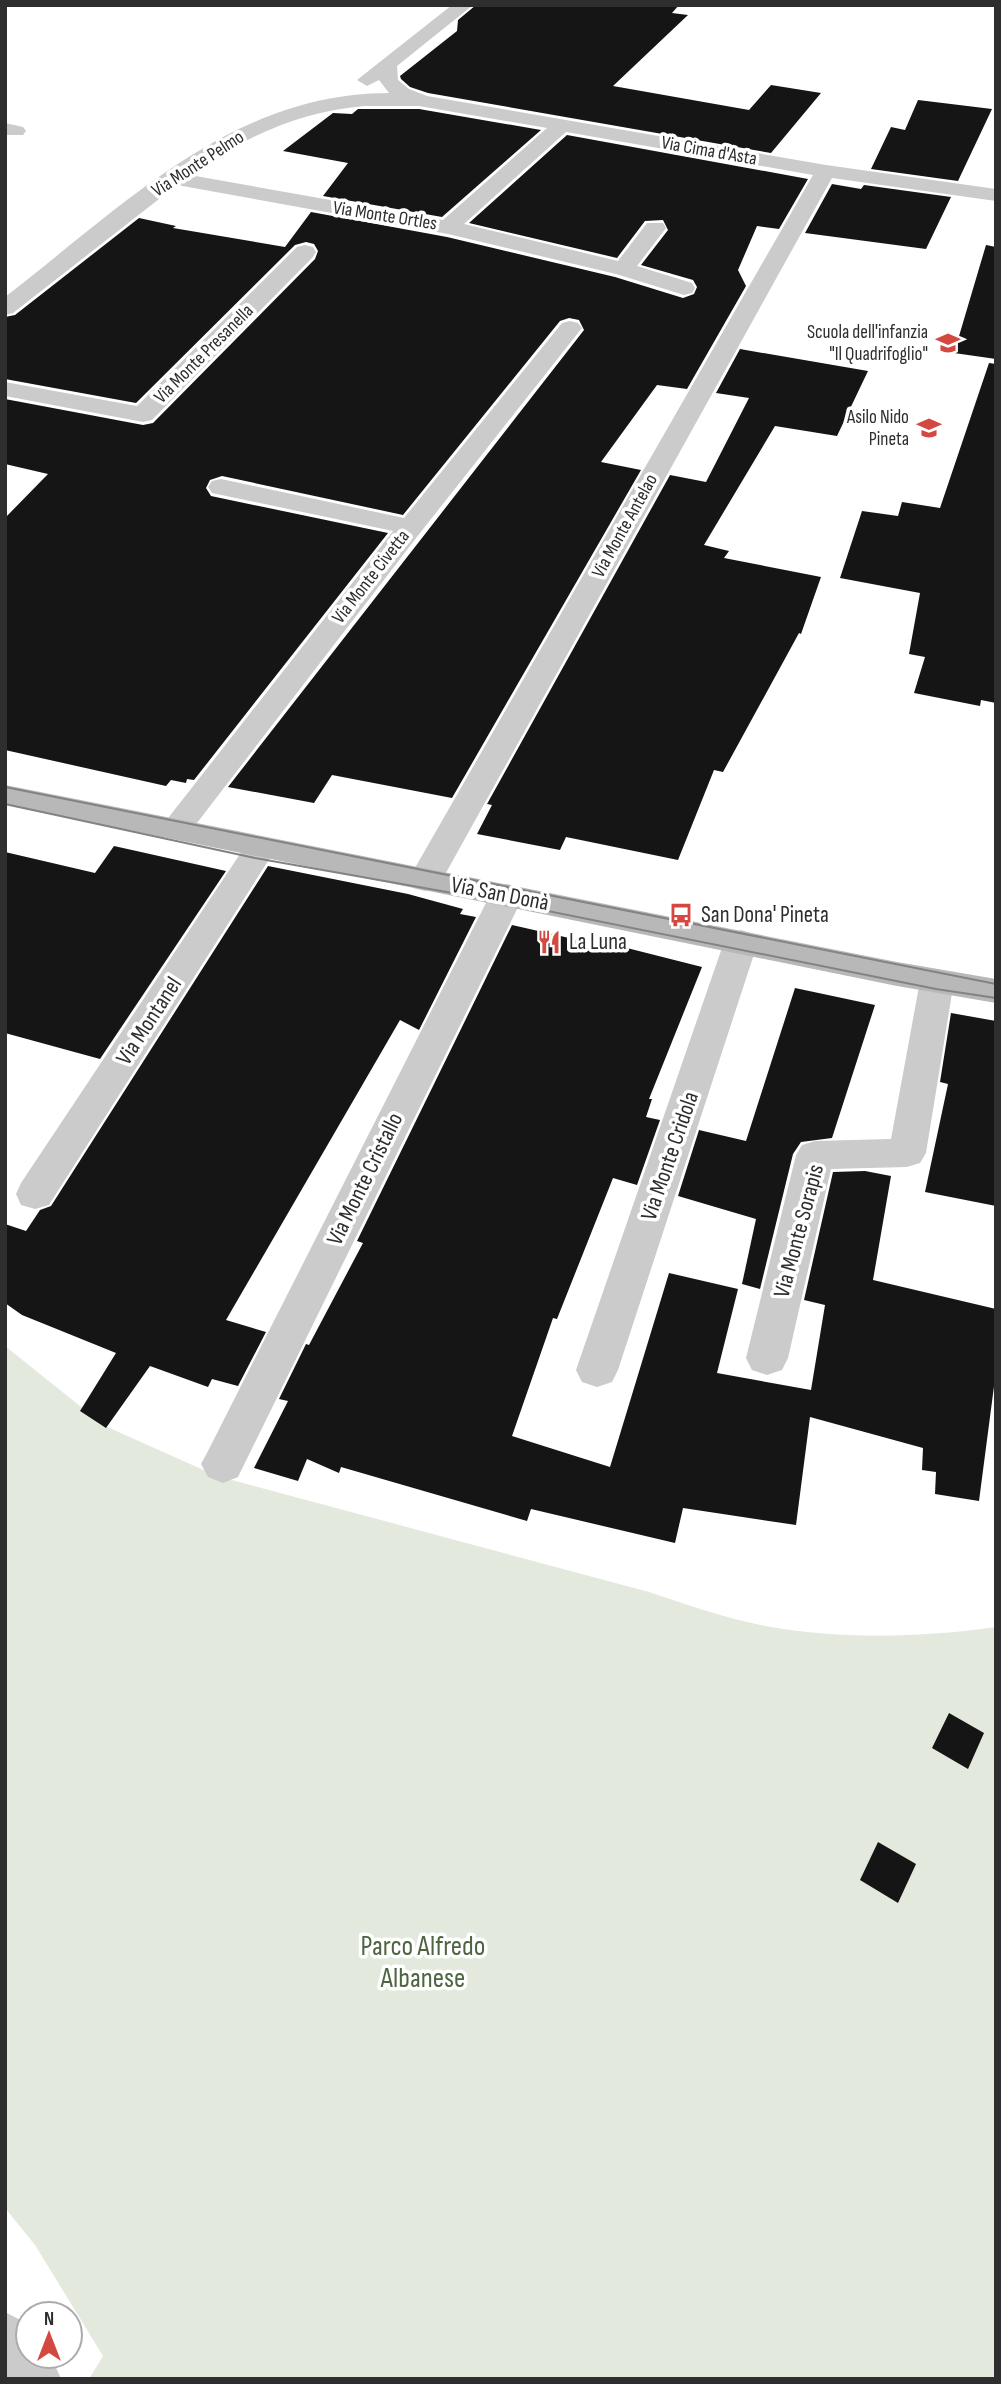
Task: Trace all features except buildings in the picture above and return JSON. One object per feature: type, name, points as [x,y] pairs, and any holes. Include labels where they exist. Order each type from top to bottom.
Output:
[{"type":"street","points":[[305,109],[344,93],[388,65],[464,5]]},
{"type":"street","points":[[388,65],[385,74],[390,85],[424,101]]},
{"type":"street","name":"Via Monte Pelmo","points":[[5,308],[173,178],[250,130],[305,109],[358,100],[424,101]]},
{"type":"street","name":"Via Cima d'Asta","points":[[424,101],[826,171],[996,194]]},
{"type":"street","name":"Via Monte Ortles","points":[[173,178],[448,227],[561,126]]},
{"type":"street","name":"Via Monte Antelao","points":[[425,880],[826,171]]},
{"type":"street","points":[[448,227],[623,269],[684,288]]},
{"type":"street","points":[[623,269],[654,228]]},
{"type":"street","name":"Via Monte Presanella","points":[[5,388],[143,415],[305,252]]},
{"type":"street","name":"Via Monte Civetta","points":[[176,829],[410,527],[570,328]]},
{"type":"street","points":[[221,487],[410,527]]},
{"type":"street","name":"Via San Donà","points":[[5,795],[996,992]]},
{"type":"street","name":"Via Montanel","points":[[35,1194],[261,847]]},
{"type":"street","name":"Via Monte Cristallo","points":[[223,1464],[507,895]]},
{"type":"street","name":"Via Monte Cridola","points":[[597,1370],[741,942]]},
{"type":"street","name":"Via Monte Sorapis","points":[[767,1358],[815,1155],[907,1153],[936,981]]},
{"type":"street","points":[[5,2340],[32,2379]]},
{"type":"green space","name":"Parco Alfredo Albanese","points":[[5,1346],[105,1426],[217,1476],[766,1626],[862,1635],[916,1635],[996,1627],[996,2379],[89,2379],[103,2356],[84,2325],[84,2300],[69,2300],[35,2245],[5,2208]]},
{"type":"tram line","points":[[5,787],[996,984]]},
{"type":"tram line","points":[[5,804],[255,858],[503,902],[936,989],[996,998]]},
{"type":"place","name":"Scuola dell'infanzia \"Il Quadrifoglio\"","points":[[948,343]]},
{"type":"place","name":"Asilo Nido Pineta","points":[[929,428]]},
{"type":"place","name":"San Dona' Pineta","points":[[681,915]]},
{"type":"place","name":"La Luna","points":[[549,942]]}]
